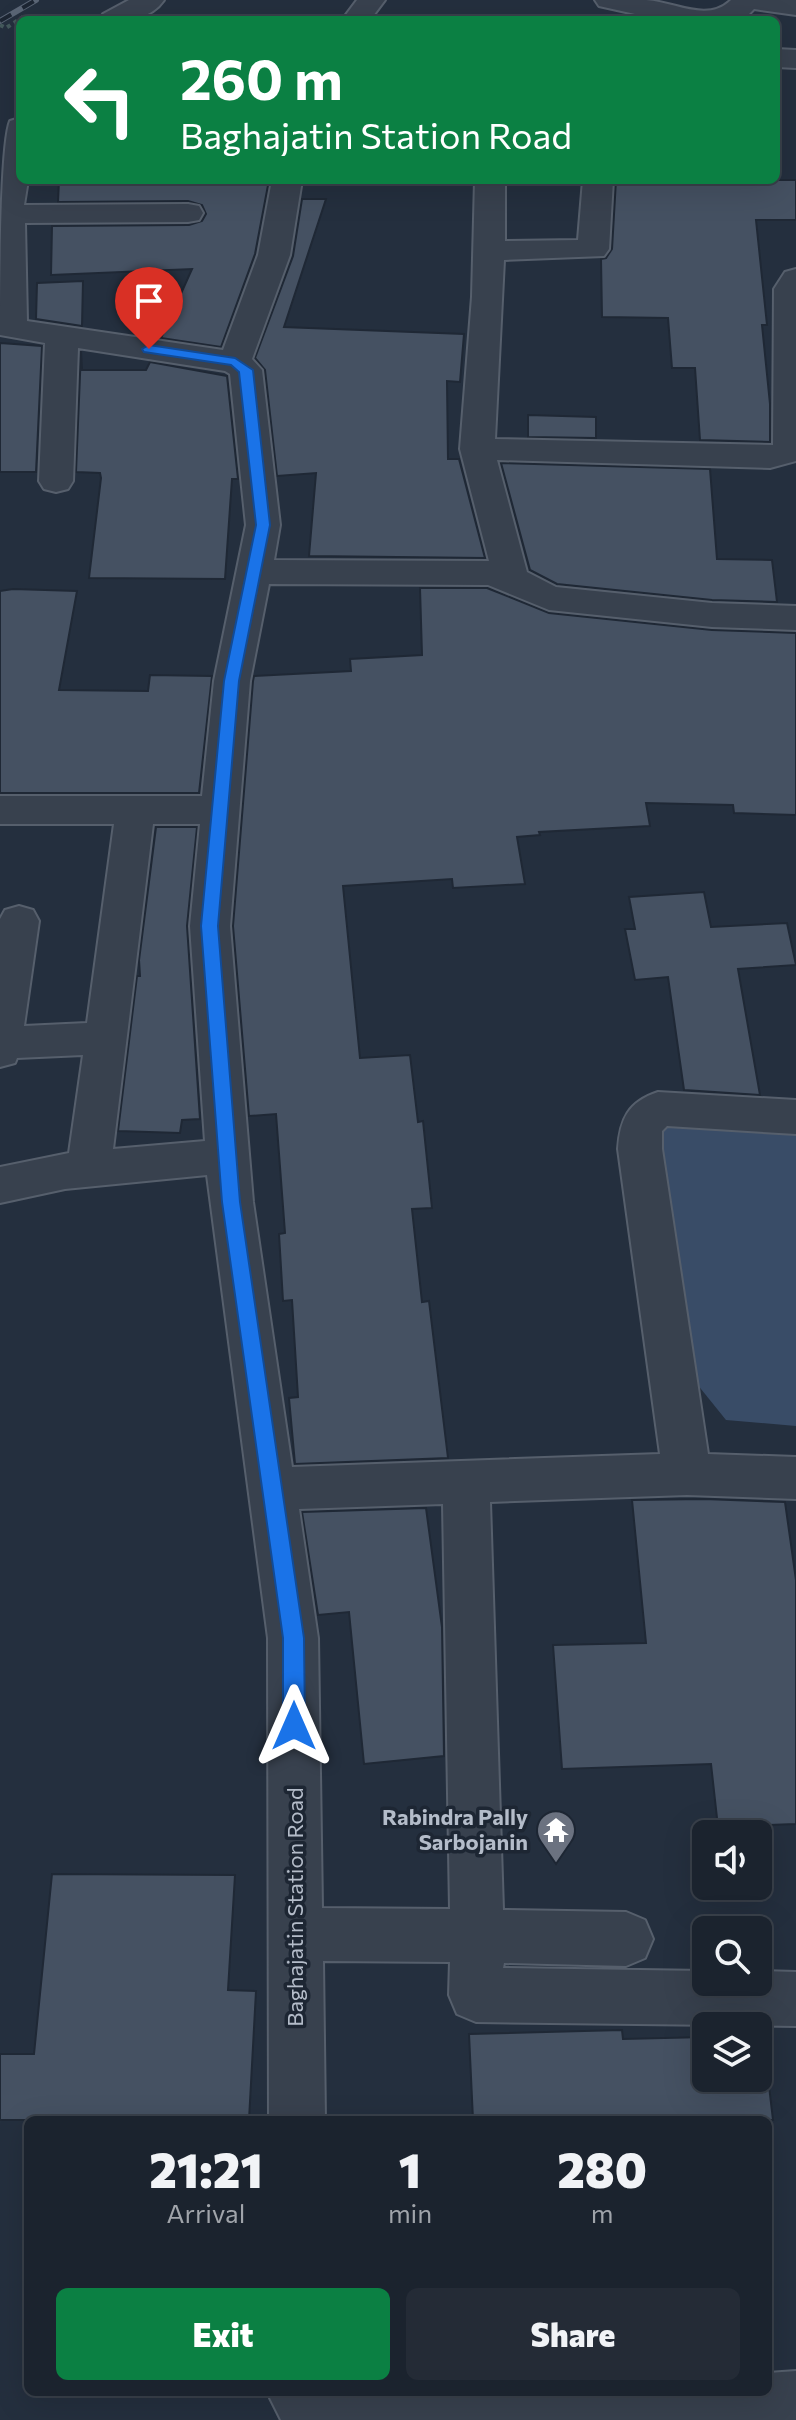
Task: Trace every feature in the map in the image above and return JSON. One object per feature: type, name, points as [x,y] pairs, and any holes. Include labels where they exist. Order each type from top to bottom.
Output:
[{"type":"street","points":[[120,16],[150,0]]},
{"type":"street","points":[[731,16],[747,0],[796,7]]},
{"type":"street","points":[[623,8],[675,16]]},
{"type":"street","points":[[16,164],[10,214],[5,328],[235,362],[274,255],[286,184]]},
{"type":"street","points":[[490,184],[488,297],[477,449],[511,579]]},
{"type":"street","points":[[488,251],[593,249],[598,184]]},
{"type":"street","points":[[10,214],[188,213]]},
{"type":"street","points":[[477,449],[770,457],[785,453],[791,445],[790,289],[796,279]]},
{"type":"street","points":[[56,481],[62,336]]},
{"type":"street","name":"Baghajatin Station Road","points":[[235,362],[246,370],[263,525],[232,681],[210,926],[231,1202],[293,1638],[297,2116]]},
{"type":"street","points":[[254,572],[488,573],[511,579],[549,598],[712,615],[796,618]]},
{"type":"street","points":[[0,810],[220,810]]},
{"type":"street","points":[[89,1169],[135,810]]},
{"type":"street","points":[[0,1051],[19,921]]},
{"type":"street","points":[[0,1043],[106,1038]]},
{"type":"street","points":[[687,1474],[640,1149],[641,1124],[658,1109],[796,1117]]},
{"type":"street","points":[[0,1185],[65,1171],[227,1156]]},
{"type":"street","points":[[272,1489],[687,1474],[794,1490]]},
{"type":"street","points":[[466,1482],[476,1995],[796,1999]]},
{"type":"street","points":[[295,1934],[626,1939]]},
{"type":"street","points":[[300,2403],[477,2399],[699,2407],[796,2401]]},
{"type":"water","points":[[661,1117],[796,1133],[796,1426],[726,1420],[672,1353],[641,1134]]},
{"type":"building","points":[[780,180],[796,180],[796,220],[756,220],[767,325],[762,325],[770,404],[770,442],[700,440],[695,368],[672,368],[668,318],[602,317],[601,259],[606,258],[612,249],[616,184],[780,184]]},
{"type":"building","points":[[59,184],[268,184],[255,254],[221,347],[161,338],[192,269],[51,275],[52,226],[189,225],[202,221],[206,214],[202,205],[188,201],[58,202]]},
{"type":"building","points":[[302,199],[326,199],[284,327],[464,334],[460,382],[447,381],[448,459],[459,459],[485,558],[309,556],[316,473],[277,476],[265,370],[255,358],[293,256]]},
{"type":"building","points":[[83,281],[82,326],[36,319],[37,283]]},
{"type":"building","points":[[0,343],[42,346],[36,472],[0,472]]},
{"type":"building","points":[[81,351],[82,370],[146,370],[150,362],[227,376],[238,479],[232,479],[225,579],[89,578],[101,478],[100,473],[76,472]]},
{"type":"building","points":[[528,415],[596,417],[596,438],[528,437]]},
{"type":"building","points":[[501,463],[710,469],[717,559],[772,560],[777,602],[712,600],[557,584],[530,570]]},
{"type":"building","points":[[420,588],[487,588],[549,613],[712,630],[796,633],[796,815],[734,813],[733,805],[646,803],[650,826],[539,832],[540,835],[517,837],[525,884],[453,888],[452,879],[343,886],[360,1058],[410,1055],[418,1122],[423,1121],[432,1208],[412,1209],[422,1302],[429,1301],[448,1458],[295,1464],[289,1398],[298,1397],[292,1300],[283,1301],[279,1234],[285,1233],[276,1114],[249,1116],[233,926],[253,681],[254,676],[351,671],[350,659],[422,655]]},
{"type":"building","points":[[0,591],[77,591],[59,690],[148,691],[150,675],[212,676],[199,793],[0,793]]},
{"type":"building","points":[[156,827],[197,827],[187,926],[200,1119],[182,1120],[180,1133],[118,1131],[137,976],[140,976],[139,960]]},
{"type":"building","points":[[704,892],[711,927],[787,923],[796,965],[738,969],[760,1095],[684,1090],[668,977],[635,980],[625,929],[635,929],[629,897]]},
{"type":"building","points":[[632,1500],[785,1502],[796,1580],[796,1824],[772,1825],[772,1820],[717,1820],[711,1764],[562,1769],[553,1645],[646,1643]]},
{"type":"building","points":[[426,1508],[442,1627],[444,1756],[364,1764],[349,1612],[318,1615],[302,1512]]},
{"type":"building","points":[[52,1874],[235,1875],[228,1990],[256,1991],[249,2116],[24,2116],[24,2120],[0,2120],[0,2054],[34,2054]]},
{"type":"building","points":[[622,2030],[623,2039],[692,2037],[692,2092],[770,2092],[773,2120],[772,2116],[473,2116],[469,2034]]},
{"type":"railway","points":[[0,21],[36,0]]},
{"type":"place","name":"Rabindra Pally Sarbojanin","points":[[556,1864]]},
{"type":"route","points":[[149,349],[235,362],[246,370],[263,525],[232,681],[210,926],[231,1202],[293,1638],[294,1726]]}]
